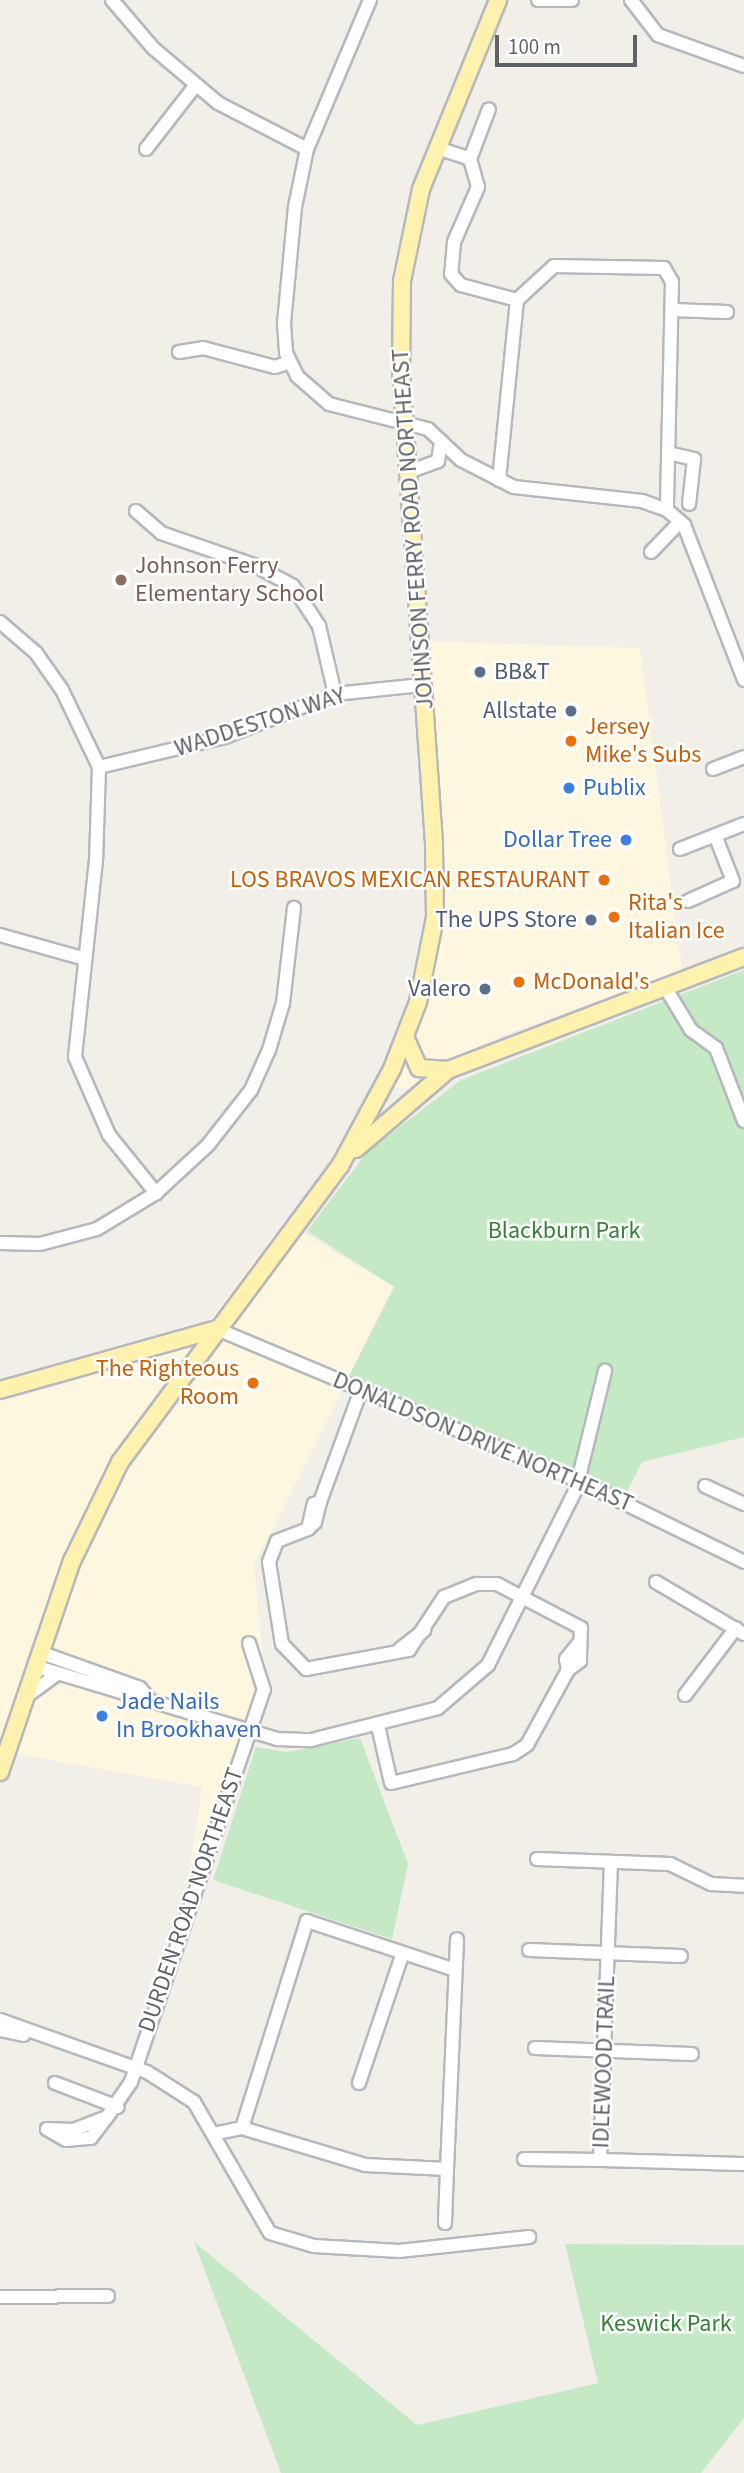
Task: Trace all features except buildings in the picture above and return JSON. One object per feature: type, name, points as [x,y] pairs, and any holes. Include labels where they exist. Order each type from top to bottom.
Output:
[{"type":"main road","name":"JOHNSON FERRY ROAD NORTHEAST","points":[[340,1166],[406,1038],[435,918],[404,426],[402,281],[411,222],[437,148],[498,0]]},
{"type":"main road","points":[[0,1772],[72,1561],[120,1462],[340,1166],[398,1108],[448,1070],[744,957]]},
{"type":"main road","points":[[406,1038],[419,1069],[448,1070]]},
{"type":"main road","points":[[392,1069],[398,1108]]},
{"type":"main road","points":[[0,1390],[169,1345],[217,1329]]},
{"type":"main road","points":[[0,1398],[144,1358],[169,1345]]},
{"type":"street","points":[[113,0],[129,24],[195,86],[307,149]]},
{"type":"street","points":[[370,0],[307,149],[285,302],[289,362],[329,404],[404,426],[428,429],[461,460],[499,480],[667,510],[680,522],[744,680]]},
{"type":"street","points":[[538,0],[572,0]]},
{"type":"street","points":[[631,0],[659,35],[744,66]]},
{"type":"street","points":[[146,149],[195,86]]},
{"type":"street","points":[[489,109],[470,159],[478,187],[454,242],[451,274],[461,285],[517,300]]},
{"type":"street","points":[[437,148],[470,159]]},
{"type":"street","points":[[499,480],[517,300],[554,266],[607,263],[672,271],[667,510]]},
{"type":"street","points":[[672,310],[727,312]]},
{"type":"street","points":[[179,352],[203,348],[275,367],[289,362]]},
{"type":"street","points":[[438,461],[441,441]]},
{"type":"street","points":[[668,453],[694,459],[689,504]]},
{"type":"street","points":[[408,472],[438,461],[461,460]]},
{"type":"street","points":[[136,511],[161,533],[254,565],[293,586],[319,626],[335,694]]},
{"type":"street","points":[[651,552],[680,522]]},
{"type":"street","points":[[0,622],[36,653],[62,690],[99,767],[96,860],[73,1027],[82,1082],[108,1135],[156,1193]]},
{"type":"street","name":"WADDESTON WAY","points":[[99,767],[216,740],[335,694],[422,685]]},
{"type":"street","points":[[713,769],[744,757]]},
{"type":"street","points":[[680,849],[744,824]]},
{"type":"street","points":[[688,901],[739,879],[715,835]]},
{"type":"street","points":[[0,1243],[67,1240],[156,1193],[208,1145],[251,1090],[283,1003],[294,908]]},
{"type":"street","points":[[0,935],[82,958]]},
{"type":"street","points":[[665,987],[691,1030],[716,1048],[744,1121]]},
{"type":"street","name":"DONALDSON DRIVE NORTHEAST","points":[[217,1329],[579,1481],[743,1561]]},
{"type":"street","points":[[37,1659],[57,1674],[136,1700],[148,1698],[249,1732],[311,1740],[378,1726],[438,1708],[474,1682],[521,1598],[579,1481],[605,1371]]},
{"type":"street","points":[[361,1390],[308,1529],[277,1541],[271,1552],[289,1657],[306,1669],[400,1649],[424,1630],[444,1597],[477,1584],[497,1584],[582,1628],[580,1661],[568,1670],[535,1732],[513,1754],[391,1783],[378,1726]]},
{"type":"street","points":[[705,1486],[744,1504]]},
{"type":"street","points":[[656,1582],[740,1631],[685,1695]]},
{"type":"street","name":"DURDEN ROAD NORTHEAST","points":[[118,2107],[135,2069],[264,1690],[249,1643]]},
{"type":"street","points":[[37,1659],[140,1688],[148,1698]]},
{"type":"street","points":[[22,1702],[57,1674]]},
{"type":"street","points":[[537,1858],[670,1864],[711,1884],[744,1886]]},
{"type":"street","name":"IDLEWOOD TRAIL","points":[[611,1862],[600,2160],[744,2164]]},
{"type":"street","points":[[242,2128],[307,1921],[402,1955],[455,1970]]},
{"type":"street","points":[[445,2222],[457,1938]]},
{"type":"street","points":[[529,1950],[681,1955]]},
{"type":"street","points":[[359,2083],[402,1955]]},
{"type":"street","points":[[0,2020],[32,2035],[135,2069],[194,2102],[250,2207],[279,2237],[314,2246],[399,2252],[529,2237]]},
{"type":"street","points":[[0,2030],[32,2035]]},
{"type":"street","points":[[535,2048],[692,2054]]},
{"type":"street","points":[[55,2083],[118,2107],[107,2117],[74,2135]]},
{"type":"street","points":[[213,2134],[242,2128],[365,2165],[447,2169]]},
{"type":"street","points":[[524,2159],[600,2160]]},
{"type":"street","points":[[0,2297],[108,2296]]},
{"type":"shaded area","points":[[418,641],[640,648],[682,970],[501,1036],[447,1060],[407,1089],[381,1085],[399,1044],[430,912]]},
{"type":"shaded area","points":[[284,1222],[394,1287],[254,1565],[265,1679],[190,1867],[202,1787],[0,1751],[0,1401],[69,1383],[209,1321]]},
{"type":"green space","name":"Blackburn Park","points":[[744,970],[744,1437],[642,1462],[625,1496],[349,1376],[394,1287],[307,1231],[368,1151],[461,1080]]},
{"type":"green space","points":[[360,1738],[408,1864],[392,1939],[213,1880],[256,1747],[287,1752]]},
{"type":"green space","name":"Keswick Park","points":[[194,2242],[417,2425],[598,2383],[565,2244],[744,2245],[744,2418],[701,2473],[281,2473]]},
{"type":"place","name":"Johnson Ferry Elementary School","points":[[121,580]]},
{"type":"place","name":"BB&T","points":[[480,672]]},
{"type":"place","name":"Allstate","points":[[571,711]]},
{"type":"place","name":"Jersey Mike's Subs","points":[[571,741]]},
{"type":"place","name":"Publix","points":[[569,788]]},
{"type":"place","name":"Dollar Tree","points":[[626,840]]},
{"type":"place","name":"LOS BRAVOS MEXICAN RESTAURANT","points":[[604,880]]},
{"type":"place","name":"Rita's Italian Ice","points":[[614,917]]},
{"type":"place","name":"The UPS Store","points":[[591,920]]},
{"type":"place","name":"McDonald's","points":[[519,982]]},
{"type":"place","name":"Valero","points":[[485,989]]},
{"type":"place","name":"The Righteous Room","points":[[253,1383]]},
{"type":"place","name":"Jade Nails In Brookhaven","points":[[102,1716]]}]
